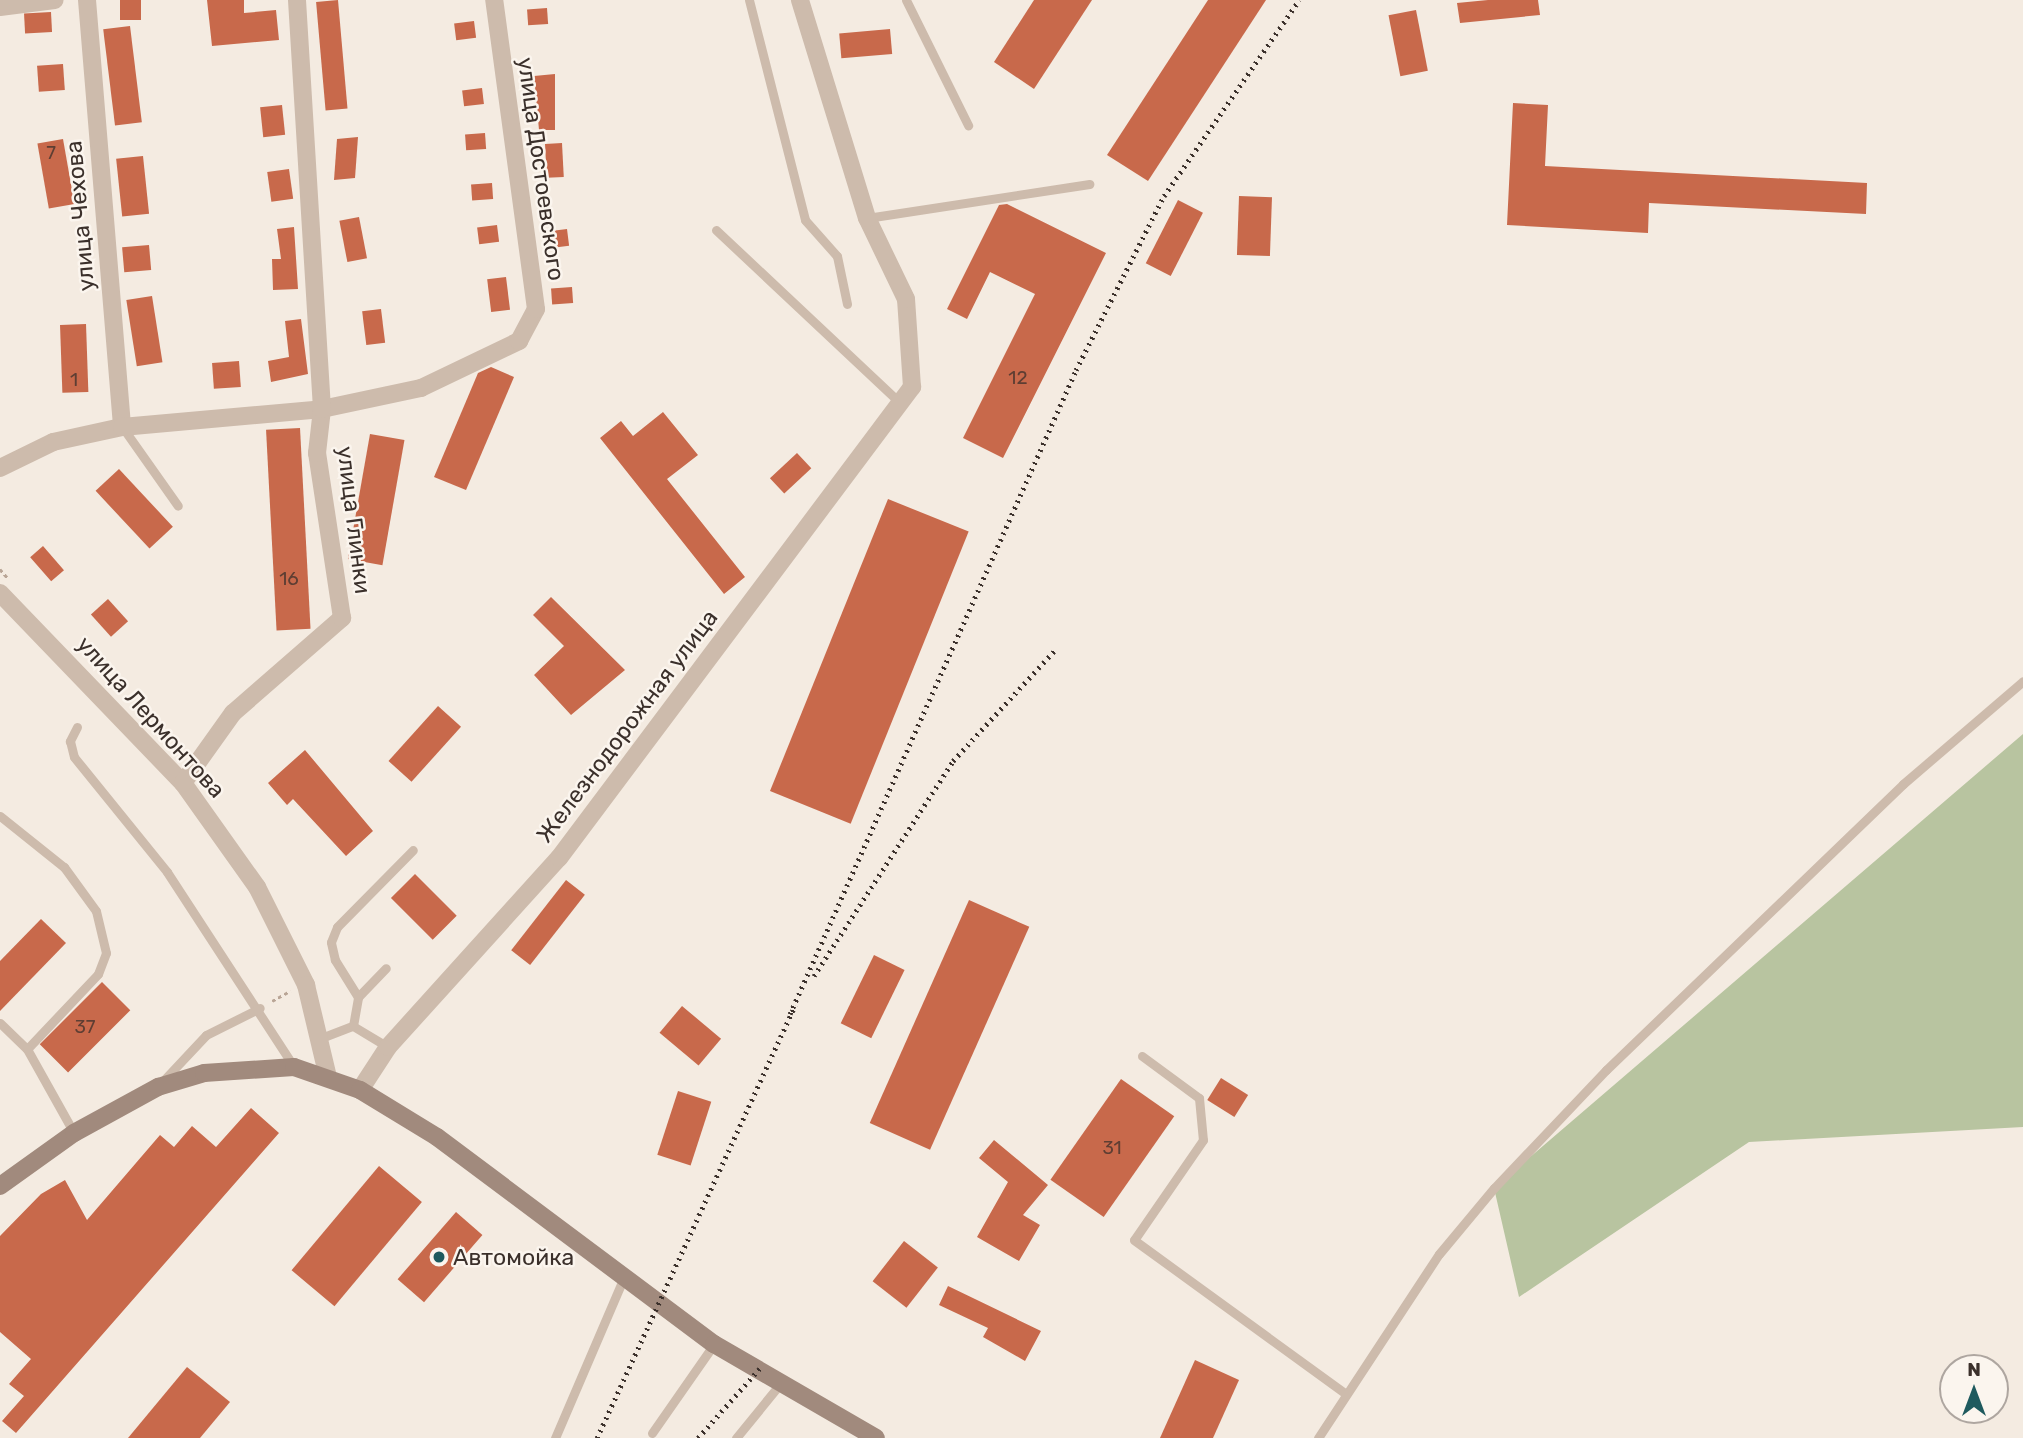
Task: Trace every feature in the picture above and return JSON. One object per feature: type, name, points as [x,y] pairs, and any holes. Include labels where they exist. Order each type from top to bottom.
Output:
[{"type":"main road","points":[[0,1186],[74,1133],[158,1087],[204,1073],[294,1067],[360,1090],[437,1137],[623,1279],[714,1344],[876,1438]]},
{"type":"street","points":[[0,7],[55,0]]},
{"type":"street","name":"улица Чехова","points":[[87,0],[122,427]]},
{"type":"street","name":"улица Глинки","points":[[183,783],[233,713],[342,618],[317,453],[322,409],[297,0]]},
{"type":"street","name":"улица Достоевского","points":[[322,409],[421,388],[519,341],[536,309],[494,0]]},
{"type":"street","name":"Железнодорожная улица","points":[[360,1090],[388,1047],[559,858],[912,387],[905,299],[867,218],[800,0]]},
{"type":"street","points":[[0,468],[53,442],[122,427],[322,409]]},
{"type":"street","name":"улица Лермонтова","points":[[0,593],[183,783],[288,943],[321,1038],[328,1077]]},
{"type":"lane","points":[[748,0],[804,220],[837,256],[847,304]]},
{"type":"lane","points":[[906,0],[968,124]]},
{"type":"lane","points":[[867,218],[1089,184]]},
{"type":"lane","points":[[716,230],[900,403]]},
{"type":"lane","points":[[122,427],[178,506]]},
{"type":"lane","points":[[1318,1438],[1343,1392],[1439,1254],[1548,1130],[1903,784],[2023,681]]},
{"type":"lane","points":[[77,727],[70,741],[74,757],[167,872],[260,1008],[294,1067]]},
{"type":"lane","points":[[0,816],[64,867],[96,911],[106,953],[98,974],[27,1049]]},
{"type":"lane","points":[[358,997],[335,960],[334,934],[413,850]]},
{"type":"lane","points":[[353,1027],[358,997],[386,968]]},
{"type":"lane","points":[[158,1087],[206,1035],[260,1008]]},
{"type":"lane","points":[[0,1023],[27,1049],[74,1133]]},
{"type":"lane","points":[[321,1038],[353,1027],[388,1047]]},
{"type":"lane","points":[[1142,1056],[1199,1098],[1203,1140],[1134,1240],[1343,1392]]},
{"type":"lane","points":[[555,1438],[623,1279]]},
{"type":"lane","points":[[652,1433],[714,1344]]},
{"type":"lane","points":[[736,1438],[780,1384]]},
{"type":"path","points":[[260,1008],[290,992]]},
{"type":"green space","points":[[2023,734],[2023,1127],[1749,1142],[1519,1297],[1494,1188]]},
{"type":"building","points":[[120,0],[141,0],[141,20],[120,20]]},
{"type":"building","points":[[207,0],[244,0],[244,13],[276,10],[279,40],[212,46]]},
{"type":"building","points":[[338,0],[347,109],[326,111],[316,2]]},
{"type":"building","points":[[1034,0],[1092,0],[1034,89],[994,62]]},
{"type":"building","points":[[1208,0],[1266,0],[1148,181],[1107,155]]},
{"type":"building","points":[[1538,0],[1540,15],[1460,23],[1457,3]]},
{"type":"building","points":[[547,8],[548,24],[528,25],[527,9]]},
{"type":"building","points":[[1416,10],[1428,71],[1400,76],[1389,15]]},
{"type":"building","points":[[51,12],[52,32],[25,33],[24,13]]},
{"type":"building","points":[[474,21],[476,38],[456,40],[454,23]]},
{"type":"building","points":[[130,26],[142,122],[115,126],[103,29]]},
{"type":"building","points":[[890,29],[892,54],[841,58],[839,33]]},
{"type":"building","points":[[63,64],[65,90],[39,92],[37,66]]},
{"type":"building","points":[[555,74],[555,130],[539,130],[534,76]]},
{"type":"building","points":[[482,88],[484,104],[464,106],[462,90]]},
{"type":"building","points":[[1513,103],[1548,105],[1545,166],[1867,183],[1866,214],[1649,203],[1648,233],[1507,225]]},
{"type":"building","points":[[282,105],[285,135],[263,137],[260,107]]},
{"type":"building","points":[[485,133],[486,149],[466,150],[465,134]]},
{"type":"building","points":[[358,137],[355,178],[334,180],[337,139]]},
{"type":"building","points":[[63,139],[74,204],[49,209],[37,144]]},
{"type":"building","points":[[562,143],[564,177],[547,178],[545,144]]},
{"type":"building","points":[[143,156],[149,214],[122,217],[116,159]]},
{"type":"building","points":[[289,169],[293,199],[271,202],[267,172]]},
{"type":"building","points":[[492,183],[493,199],[472,200],[471,184]]},
{"type":"building","points":[[1239,196],[1272,197],[1270,256],[1237,255]]},
{"type":"building","points":[[1178,200],[1203,213],[1171,276],[1146,263]]},
{"type":"building","points":[[1007,204],[1106,253],[1003,458],[963,438],[1035,294],[990,272],[967,319],[947,309],[999,205]]},
{"type":"building","points":[[359,217],[367,258],[347,262],[339,221]]},
{"type":"building","points":[[497,225],[499,242],[479,244],[477,227]]},
{"type":"building","points":[[294,227],[298,289],[273,290],[272,259],[281,259],[277,229]]},
{"type":"building","points":[[567,229],[569,246],[549,248],[547,231]]},
{"type":"building","points":[[149,245],[151,270],[124,272],[122,247]]},
{"type":"building","points":[[506,277],[510,310],[491,312],[487,279]]},
{"type":"building","points":[[572,287],[573,303],[552,304],[551,288]]},
{"type":"building","points":[[152,296],[162,362],[137,366],[126,300]]},
{"type":"building","points":[[381,309],[385,343],[366,345],[362,311]]},
{"type":"building","points":[[301,319],[308,374],[271,382],[268,361],[289,357],[285,321]]},
{"type":"building","points":[[86,324],[88,392],[62,393],[60,325]]},
{"type":"building","points":[[239,361],[241,387],[214,389],[212,363]]},
{"type":"building","points":[[491,367],[514,377],[466,490],[434,477],[478,373]]},
{"type":"building","points":[[663,412],[698,455],[667,479],[745,577],[724,594],[600,438],[621,421],[633,436]]},
{"type":"building","points":[[300,428],[311,629],[277,631],[266,430]]},
{"type":"building","points":[[370,434],[404,440],[382,565],[348,559]]},
{"type":"building","points":[[797,453],[811,468],[784,494],[770,478]]},
{"type":"building","points":[[119,469],[173,527],[149,549],[96,491]]},
{"type":"building","points":[[888,499],[969,532],[851,824],[770,791]]},
{"type":"building","points":[[43,546],[64,570],[51,581],[30,557]]},
{"type":"building","points":[[551,597],[625,670],[571,715],[534,675],[564,646],[533,615]]},
{"type":"building","points":[[108,599],[128,621],[111,637],[91,614]]},
{"type":"building","points":[[438,706],[461,727],[412,782],[388,761]]},
{"type":"building","points":[[305,750],[373,831],[346,856],[293,799],[287,805],[268,783]]},
{"type":"building","points":[[415,874],[457,916],[433,940],[391,898]]},
{"type":"building","points":[[566,880],[585,895],[530,965],[511,950]]},
{"type":"building","points":[[969,900],[1029,927],[930,1150],[870,1123]]},
{"type":"building","points":[[41,919],[66,943],[0,1011],[0,961]]},
{"type":"building","points":[[874,955],[905,970],[871,1038],[841,1023]]},
{"type":"building","points":[[102,982],[130,1010],[68,1073],[40,1044]]},
{"type":"building","points":[[682,1006],[721,1039],[699,1066],[660,1033]]},
{"type":"building","points":[[1221,1078],[1248,1095],[1234,1117],[1207,1100]]},
{"type":"building","points":[[1121,1079],[1174,1116],[1104,1217],[1050,1180]]},
{"type":"building","points":[[678,1091],[711,1102],[691,1166],[657,1155]]},
{"type":"building","points":[[251,1108],[279,1133],[16,1433],[2,1421],[24,1396],[9,1384],[31,1359],[0,1332],[0,1236],[41,1194],[65,1180],[87,1220],[160,1135],[174,1147],[192,1126],[216,1147]]},
{"type":"building","points":[[994,1140],[1048,1185],[1023,1215],[1040,1225],[1019,1261],[977,1237],[1008,1182],[979,1158]]},
{"type":"building","points":[[379,1166],[422,1202],[334,1306],[292,1270]]},
{"type":"building","name":"Автомойка","points":[[456,1212],[482,1235],[424,1302],[398,1279]]},
{"type":"building","points":[[904,1241],[938,1267],[906,1308],[873,1281]]},
{"type":"building","points":[[948,1286],[1041,1331],[1025,1361],[983,1337],[988,1328],[939,1305]]},
{"type":"building","points":[[1195,1360],[1239,1380],[1213,1438],[1160,1438]]},
{"type":"building","points":[[187,1367],[230,1402],[200,1438],[128,1438]]},
{"type":"railway","points":[[790,1014],[1076,370],[1164,196],[1299,0]]},
{"type":"railway","points":[[814,976],[953,761],[1056,649]]},
{"type":"railway","points":[[597,1438],[795,1005]]},
{"type":"railway","points":[[698,1438],[761,1367]]},
{"type":"place","name":"Автомойка","points":[[439,1257]]}]
